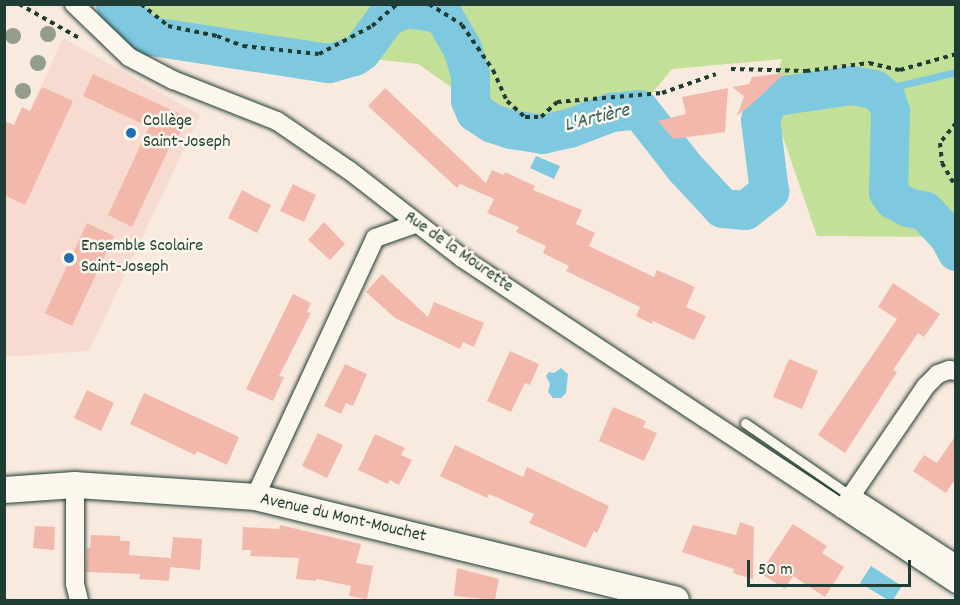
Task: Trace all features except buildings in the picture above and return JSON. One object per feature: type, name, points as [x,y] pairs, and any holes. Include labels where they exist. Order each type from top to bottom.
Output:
[{"type":"main road","name":"Avenue du Mont-Mouchet","points":[[4,490],[75,485],[255,497],[676,600]]},
{"type":"street","name":"Rue de la Mourette","points":[[74,4],[129,57],[173,80],[277,121],[350,171],[415,224],[462,258],[847,502],[956,564]]},
{"type":"street","points":[[255,497],[375,238],[415,224]]},
{"type":"street","points":[[847,502],[926,386],[938,374],[949,370],[956,371]]},
{"type":"street","points":[[75,485],[75,584],[79,600]]},
{"type":"street","name":"Rue de la Mourette","points":[[847,502],[956,584]]},
{"type":"lane","points":[[745,423],[847,502]]},
{"type":"path","points":[[141,4],[168,26],[217,36],[243,46],[319,54],[372,26],[397,4]]},
{"type":"path","points":[[429,4],[462,25],[493,69],[507,101],[525,117],[541,117],[557,102],[662,93],[716,74]]},
{"type":"path","points":[[731,69],[806,71],[869,63],[900,70],[956,54]]},
{"type":"path","points":[[956,123],[940,143],[942,164],[956,187]]},
{"type":"shaded area","name":"Ensemble Scolaire Saint-Joseph","points":[[63,38],[200,115],[89,351],[5,357],[5,165]]},
{"type":"green space","points":[[110,5],[955,5],[955,242],[949,237],[817,236],[769,97],[782,59],[672,69],[639,109],[511,129],[418,64],[145,35]]},
{"type":"water","points":[[536,156],[560,166],[554,179],[530,168]]},
{"type":"water","points":[[561,368],[568,374],[566,393],[561,398],[553,398],[548,392],[550,384],[546,376],[549,372],[554,373]]},
{"type":"water","points":[[871,566],[902,586],[893,600],[888,600],[860,583]]},
{"type":"waterway","name":"L'Artière","points":[[115,4],[145,35],[329,63],[354,56],[361,51],[386,17],[405,8],[435,12],[444,17],[462,48],[470,74],[470,100],[475,112],[492,123],[542,134],[569,128],[611,112],[639,109],[685,168],[722,208],[745,210],[769,191],[760,120],[769,97],[851,85],[874,89],[886,99],[890,111],[888,192],[893,199],[908,207],[925,211],[949,237],[956,251]]},
{"type":"waterway","points":[[876,91],[956,72]]},
{"type":"place","name":"Collège Saint-Joseph","points":[[131,133]]},
{"type":"place","name":"Ensemble Scolaire Saint-Joseph","points":[[69,258]]}]
